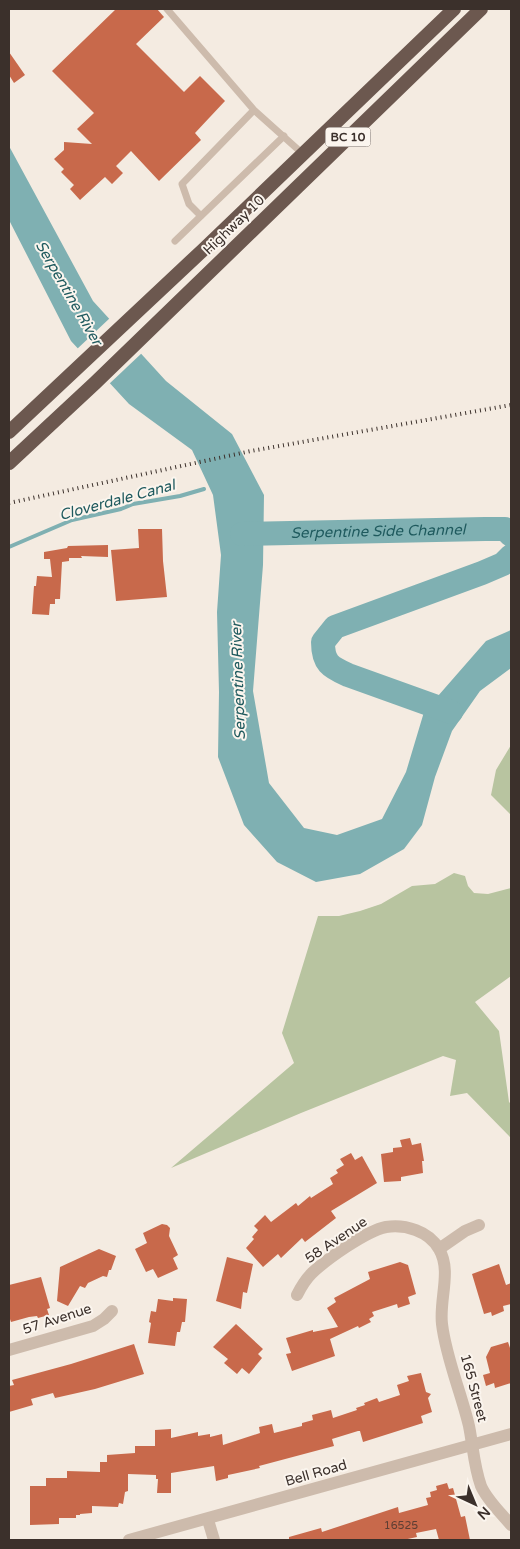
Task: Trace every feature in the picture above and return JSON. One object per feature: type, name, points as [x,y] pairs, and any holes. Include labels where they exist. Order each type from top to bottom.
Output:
[{"type":"highway","name":"Highway 10","points":[[9,432],[203,250],[454,9]]},
{"type":"highway","name":"Highway 10","points":[[9,462],[95,383],[481,9]]},
{"type":"street","points":[[439,1249],[465,1231],[479,1225]]},
{"type":"street","name":"58 Avenue","points":[[297,1295],[307,1279],[319,1267],[373,1231],[385,1227],[407,1227],[419,1231],[439,1249]]},
{"type":"street","name":"165 Street","points":[[439,1249],[445,1272],[442,1297],[442,1324],[469,1426],[482,1486],[488,1497],[511,1525]]},
{"type":"street","name":"57 Avenue","points":[[9,1350],[93,1326],[104,1320],[112,1311]]},
{"type":"street","name":"Bell Road","points":[[129,1540],[208,1520],[511,1434]]},
{"type":"street","points":[[208,1520],[214,1540]]},
{"type":"lane","points":[[167,9],[254,110],[303,154]]},
{"type":"lane","points":[[201,216],[189,204],[182,184],[254,110]]},
{"type":"lane","points":[[175,240],[284,136]]},
{"type":"green space","points":[[511,745],[511,815],[491,795],[496,770]]},
{"type":"green space","points":[[454,873],[465,876],[468,886],[474,893],[488,894],[511,888],[511,976],[475,1002],[499,1031],[509,1102],[511,1104],[511,1138],[467,1093],[450,1096],[456,1060],[443,1056],[171,1168],[294,1063],[282,1033],[318,916],[339,916],[360,911],[381,904],[412,886],[435,884]]},
{"type":"water","name":"Serpentine River","points":[[9,146],[93,301],[166,381],[232,434],[264,495],[263,565],[253,691],[269,783],[304,828],[337,835],[382,819],[406,772],[424,712],[486,641],[511,630],[511,668],[480,691],[452,731],[435,777],[422,825],[404,849],[360,874],[316,882],[277,862],[244,825],[218,757],[217,612],[221,555],[213,495],[192,450],[129,404],[71,341],[9,220]]},
{"type":"pier","points":[[111,317],[143,352],[108,385],[76,350]]},
{"type":"building","points":[[116,9],[157,9],[164,17],[136,44],[184,92],[200,76],[225,101],[195,133],[201,140],[159,181],[131,151],[116,166],[123,173],[112,184],[105,177],[80,200],[70,189],[74,185],[61,172],[64,169],[54,159],[64,150],[64,142],[92,144],[77,129],[94,113],[52,71]]},
{"type":"building","points":[[9,52],[25,75],[14,83],[9,75]]},
{"type":"building","points":[[138,529],[162,529],[167,597],[116,601],[111,550],[139,548]]},
{"type":"building","points":[[108,545],[108,557],[81,556],[82,558],[69,558],[69,561],[62,562],[60,599],[55,599],[55,604],[50,604],[49,615],[32,614],[34,586],[36,586],[37,576],[52,577],[50,559],[44,559],[44,552],[67,548],[68,546]]},
{"type":"building","points":[[410,1138],[412,1145],[421,1143],[424,1161],[422,1161],[423,1173],[401,1177],[401,1181],[384,1182],[381,1154],[393,1152],[393,1148],[402,1147],[400,1140]]},
{"type":"building","points":[[351,1153],[355,1160],[362,1156],[377,1183],[331,1211],[336,1218],[305,1242],[302,1238],[281,1258],[278,1254],[263,1267],[246,1248],[254,1239],[252,1237],[258,1230],[254,1226],[265,1215],[271,1222],[296,1203],[298,1206],[310,1196],[311,1198],[333,1184],[330,1178],[338,1173],[336,1170],[344,1165],[340,1159]]},
{"type":"building","points":[[162,1224],[170,1228],[169,1236],[178,1255],[173,1258],[178,1269],[158,1278],[153,1269],[146,1272],[135,1249],[147,1243],[143,1233]]},
{"type":"building","points":[[99,1249],[116,1256],[107,1277],[103,1276],[88,1283],[85,1288],[80,1286],[68,1306],[57,1301],[60,1267]]},
{"type":"building","points":[[227,1257],[253,1264],[247,1293],[243,1292],[241,1309],[216,1301]]},
{"type":"building","points":[[400,1262],[408,1265],[416,1294],[408,1297],[410,1304],[398,1308],[397,1304],[372,1312],[374,1316],[369,1319],[371,1322],[330,1339],[335,1356],[292,1371],[286,1354],[291,1353],[286,1338],[313,1330],[313,1332],[338,1327],[327,1308],[336,1302],[334,1298],[370,1279],[368,1272]]},
{"type":"building","points":[[499,1264],[506,1285],[511,1283],[511,1304],[503,1306],[504,1311],[492,1316],[491,1312],[484,1314],[472,1274]]},
{"type":"building","points":[[41,1277],[50,1308],[47,1309],[49,1315],[38,1318],[37,1316],[29,1317],[11,1322],[9,1316],[9,1285]]},
{"type":"building","points":[[173,1298],[187,1299],[185,1322],[182,1322],[180,1332],[177,1332],[175,1346],[148,1343],[151,1311],[156,1312],[158,1299],[173,1301]]},
{"type":"building","points":[[236,1324],[263,1349],[258,1354],[262,1358],[249,1374],[242,1368],[237,1374],[224,1363],[228,1359],[213,1347]]},
{"type":"building","points":[[508,1342],[511,1351],[511,1383],[495,1388],[494,1383],[486,1386],[483,1375],[490,1373],[486,1357],[491,1347]]},
{"type":"building","points":[[134,1344],[144,1374],[95,1389],[55,1398],[53,1393],[31,1399],[33,1405],[9,1412],[9,1386],[14,1385],[12,1380]]},
{"type":"building","points":[[421,1373],[426,1392],[431,1394],[428,1398],[432,1412],[421,1416],[423,1423],[363,1442],[360,1431],[358,1431],[332,1439],[334,1446],[259,1466],[260,1468],[228,1475],[228,1478],[216,1481],[214,1466],[171,1473],[171,1493],[157,1493],[158,1479],[156,1479],[156,1475],[128,1474],[128,1491],[125,1492],[123,1504],[119,1503],[118,1507],[92,1506],[92,1513],[76,1515],[76,1518],[59,1518],[59,1524],[30,1525],[30,1486],[46,1486],[46,1478],[67,1478],[67,1471],[100,1472],[100,1462],[107,1462],[107,1455],[135,1453],[135,1446],[155,1446],[155,1430],[171,1429],[171,1438],[198,1432],[198,1436],[210,1434],[210,1437],[222,1434],[223,1445],[260,1433],[259,1427],[272,1424],[274,1433],[302,1426],[302,1423],[313,1420],[312,1415],[331,1410],[333,1418],[357,1410],[356,1408],[365,1405],[364,1403],[377,1398],[379,1402],[400,1395],[397,1385],[409,1381],[407,1376]]},
{"type":"building","points":[[447,1483],[449,1489],[453,1488],[461,1517],[465,1516],[470,1540],[439,1540],[436,1529],[416,1533],[417,1537],[403,1540],[289,1540],[289,1537],[321,1528],[322,1532],[398,1507],[399,1513],[428,1505],[426,1498],[431,1497],[430,1492],[437,1490],[436,1486]]},
{"type":"waterway","name":"Cloverdale Canal","points":[[9,547],[72,520],[121,509],[133,504],[180,496],[204,489]]},
{"type":"waterway","name":"Serpentine Side Channel","points":[[242,534],[505,529],[511,535]]},
{"type":"waterway","name":"Serpentine Side Channel","points":[[451,712],[348,675],[332,667],[324,655],[323,642],[335,627],[482,573],[503,564],[511,556]]},
{"type":"railway","points":[[9,503],[251,451],[511,405]]}]
